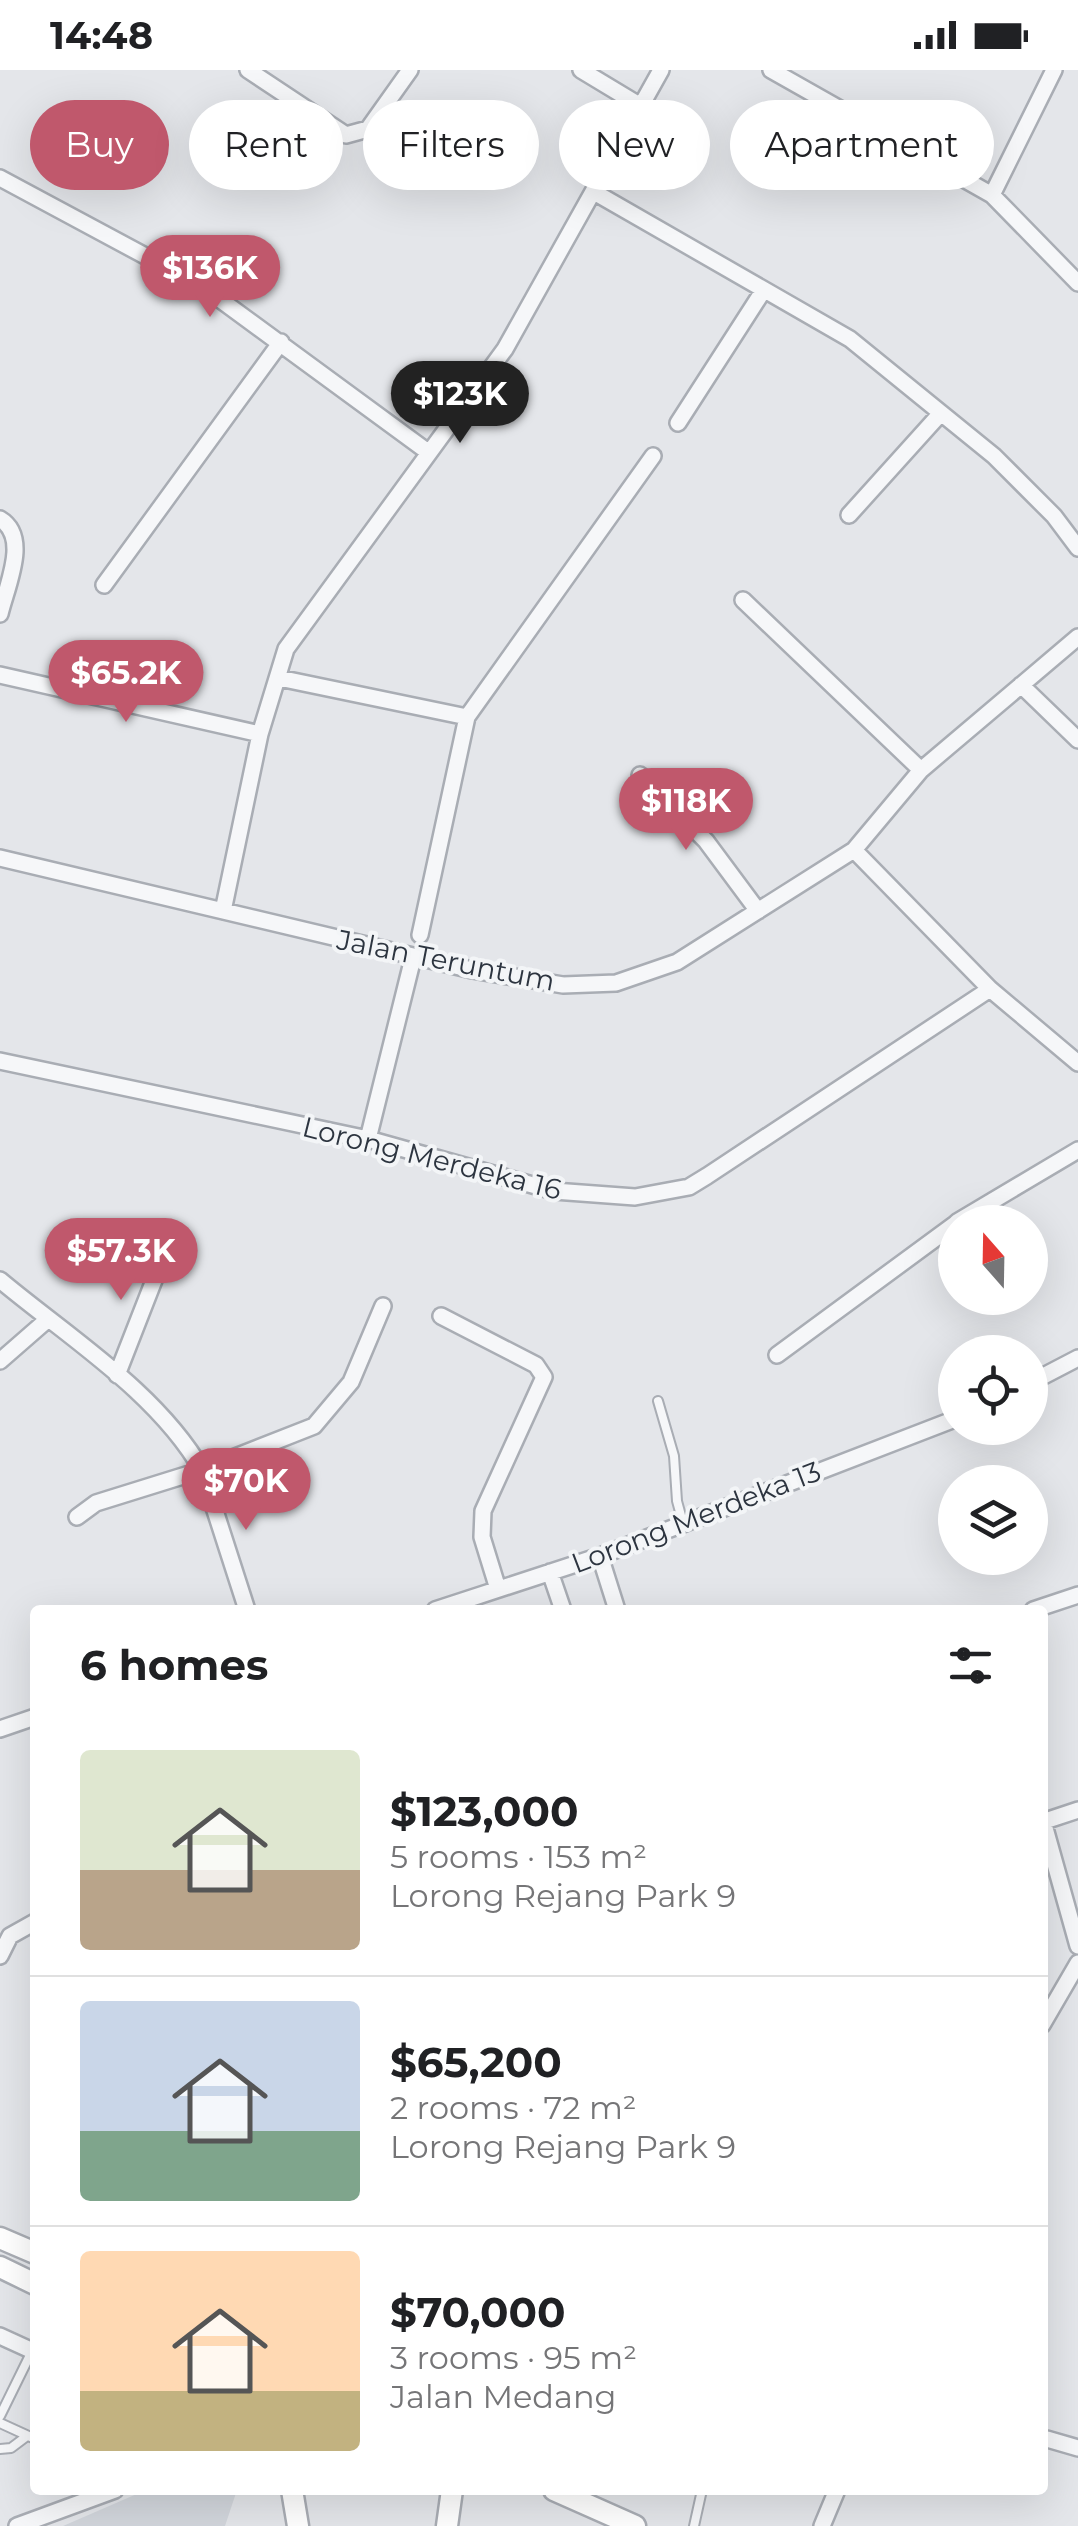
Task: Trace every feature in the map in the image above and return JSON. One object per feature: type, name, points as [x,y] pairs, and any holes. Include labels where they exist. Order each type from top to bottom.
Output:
[{"type":"main road","points":[[0,2238],[30,2251]]},
{"type":"main road","points":[[0,2268],[30,2282]]},
{"type":"main road","points":[[281,2526],[291,2495]]},
{"type":"main road","points":[[292,2495],[298,2526]]},
{"type":"main road","points":[[447,2526],[451,2495]]},
{"type":"main road","points":[[565,2495],[635,2526]]},
{"type":"street","points":[[248,70],[346,135],[368,129],[410,70]]},
{"type":"street","points":[[582,70],[630,100]]},
{"type":"street","points":[[643,100],[661,70]]},
{"type":"street","points":[[771,70],[992,195],[1078,283]]},
{"type":"street","points":[[992,195],[1054,70]]},
{"type":"street","points":[[0,178],[203,288],[428,452]]},
{"type":"street","points":[[223,911],[260,734],[286,649],[505,349],[594,192],[850,339],[994,456],[1054,516],[1078,548]]},
{"type":"street","points":[[678,423],[762,290]]},
{"type":"street","points":[[104,584],[281,342]]},
{"type":"street","points":[[850,516],[941,414]]},
{"type":"street","points":[[420,935],[467,717],[653,456]]},
{"type":"street","points":[[0,519],[10,525],[17,541],[0,614]]},
{"type":"street","points":[[743,600],[921,770]]},
{"type":"street","name":"Jalan Teruntum","points":[[0,858],[413,958],[527,980],[616,983],[677,962],[854,850],[921,770],[1078,636]]},
{"type":"street","points":[[0,674],[260,734]]},
{"type":"street","points":[[279,678],[467,717]]},
{"type":"street","points":[[1021,686],[1078,740]]},
{"type":"street","points":[[640,774],[706,841],[758,911]]},
{"type":"street","points":[[854,850],[990,989],[1078,1063]]},
{"type":"street","points":[[368,1139],[413,958]]},
{"type":"street","name":"Lorong Merdeka 16","points":[[0,1061],[368,1139],[554,1191],[635,1197],[671,1191],[707,1176],[990,989]]},
{"type":"street","points":[[986,1205],[1078,1150]]},
{"type":"street","points":[[777,1355],[938,1236]]},
{"type":"street","points":[[117,1376],[167,1247]]},
{"type":"street","points":[[0,1280],[117,1376],[176,1433],[202,1470],[245,1605]]},
{"type":"street","points":[[78,1517],[96,1504],[202,1470],[314,1426],[351,1382],[383,1306]]},
{"type":"street","points":[[441,1316],[536,1365],[544,1377],[483,1511],[482,1537],[498,1589]]},
{"type":"street","points":[[0,1362],[48,1320]]},
{"type":"street","points":[[1048,1374],[1078,1358]]},
{"type":"street","name":"Lorong Merdeka 13","points":[[451,1605],[600,1556],[938,1426]]},
{"type":"street","points":[[600,1556],[616,1605]]},
{"type":"street","points":[[550,1572],[561,1605]]},
{"type":"street","points":[[1048,1605],[1078,1595]]},
{"type":"street","points":[[0,1729],[30,1720]]},
{"type":"street","points":[[1048,1820],[1078,1810]]},
{"type":"street","points":[[1048,1840],[1078,1946]]},
{"type":"street","points":[[1,1948],[30,1926]]},
{"type":"street","points":[[1048,2014],[1078,1962]]},
{"type":"street","points":[[0,2336],[30,2349]]},
{"type":"street","points":[[1048,2439],[1078,2448]]},
{"type":"street","points":[[17,2526],[101,2495]]},
{"type":"street","points":[[822,2526],[835,2495]]},
{"type":"lane","points":[[658,1401],[674,1456],[676,1501],[683,1524]]},
{"type":"lane","points":[[30,2359],[0,2420],[30,2437]]},
{"type":"lane","points":[[0,2448],[11,2448],[30,2438]]},
{"type":"lane","points":[[694,2526],[701,2495]]},
{"type":"shaded area","points":[[134,2495],[235,2495],[225,2526],[63,2526]]}]
